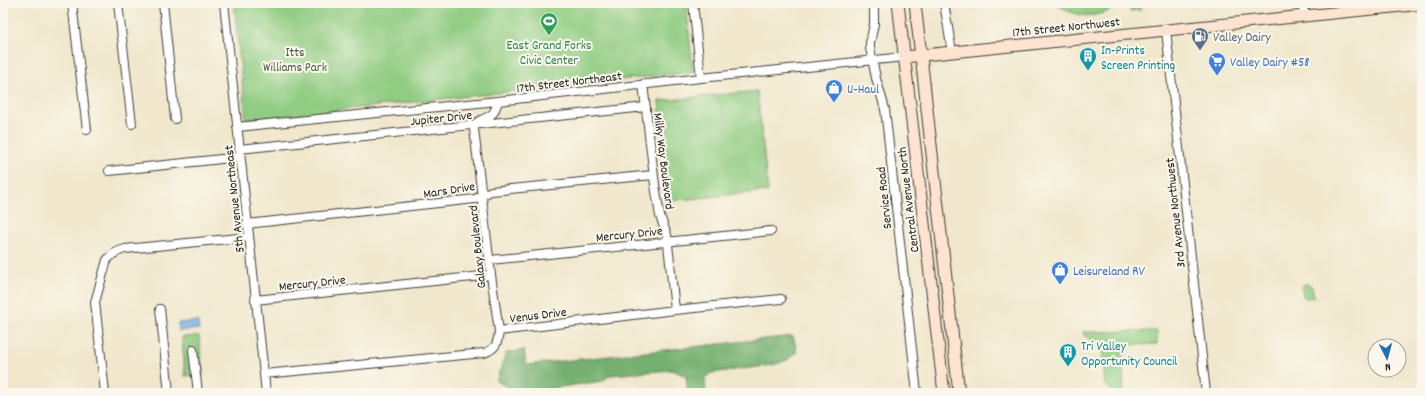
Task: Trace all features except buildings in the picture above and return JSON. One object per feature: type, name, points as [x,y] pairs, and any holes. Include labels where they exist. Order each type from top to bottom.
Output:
[{"type":"main road","name":"Central Avenue North","points":[[898,3],[944,393]]},
{"type":"main road","points":[[916,3],[959,393]]},
{"type":"main road","name":"17th Street Northwest","points":[[904,57],[1422,4]]},
{"type":"street","points":[[72,3],[87,130]]},
{"type":"street","points":[[118,3],[132,124]]},
{"type":"street","points":[[163,3],[175,119]]},
{"type":"street","name":"5th Avenue Northeast","points":[[224,3],[266,393]]},
{"type":"street","points":[[693,3],[701,78]]},
{"type":"street","name":"Service Road","points":[[874,3],[874,24],[870,43],[878,88],[885,109],[917,393]]},
{"type":"street","points":[[944,3],[952,52]]},
{"type":"street","points":[[1303,3],[1304,16]]},
{"type":"street","name":"3rd Avenue Northwest","points":[[1166,30],[1206,393]]},
{"type":"street","name":"17th Street Northeast","points":[[237,127],[498,101],[643,84],[904,57]]},
{"type":"street","name":"Milky Way Boulevard","points":[[643,84],[653,175],[660,216],[668,241],[675,310]]},
{"type":"street","points":[[475,125],[479,121],[492,116],[495,112],[498,101]]},
{"type":"street","name":"Jupiter Drive","points":[[109,171],[240,153],[475,125],[646,107]]},
{"type":"street","name":"Galaxy Boulevard","points":[[475,125],[491,275],[499,331]]},
{"type":"street","name":"Mars Drive","points":[[247,224],[475,200],[492,191],[653,175]]},
{"type":"street","name":"Mercury Drive","points":[[490,260],[771,231]]},
{"type":"street","points":[[105,393],[95,302],[107,260],[110,256],[116,251],[125,249],[249,237]]},
{"type":"street","name":"Mercury Drive","points":[[255,300],[491,275]]},
{"type":"street","name":"Venus Drive","points":[[264,374],[484,353],[496,346],[499,331],[781,299]]},
{"type":"street","points":[[160,309],[169,393]]},
{"type":"street","points":[[193,350],[198,393]]},
{"type":"green space","name":"Itts Williams Park","points":[[234,3],[686,3],[693,72],[246,120]]},
{"type":"green space","points":[[1056,3],[1075,3],[1086,5],[1121,3],[1106,12],[1097,15],[1080,15],[1063,9]]},
{"type":"green space","points":[[1129,3],[1140,3],[1141,10],[1130,11]]},
{"type":"green space","points":[[757,91],[768,191],[669,201],[659,101]]},
{"type":"green space","points":[[1304,284],[1309,284],[1312,287],[1314,297],[1306,298],[1303,296],[1302,287]]},
{"type":"green space","points":[[1157,331],[1157,344],[1122,345],[1124,393],[1115,393],[1105,385],[1102,348],[1084,335],[1083,332]]},
{"type":"green space","points":[[199,336],[203,375],[185,376],[182,337]]},
{"type":"green space","points":[[793,336],[796,346],[796,353],[787,360],[773,365],[711,373],[705,379],[706,393],[688,393],[686,376],[672,370],[610,375],[603,381],[546,389],[512,389],[496,381],[506,353],[524,350],[526,365]]},
{"type":"water","points":[[198,321],[199,329],[179,331],[178,323]]},
{"type":"place","name":"East Grand Forks Civic Center","points":[[549,36]]},
{"type":"place","name":"Valley Dairy","points":[[1200,51]]},
{"type":"place","name":"In-Prints Screen Printing","points":[[1088,71]]},
{"type":"place","name":"Valley Dairy #58","points":[[1217,76]]},
{"type":"place","name":"U-Haul","points":[[834,103]]},
{"type":"place","name":"Leisureland RV","points":[[1060,285]]},
{"type":"place","name":"Tri Valley Opportunity Council","points":[[1068,367]]}]
